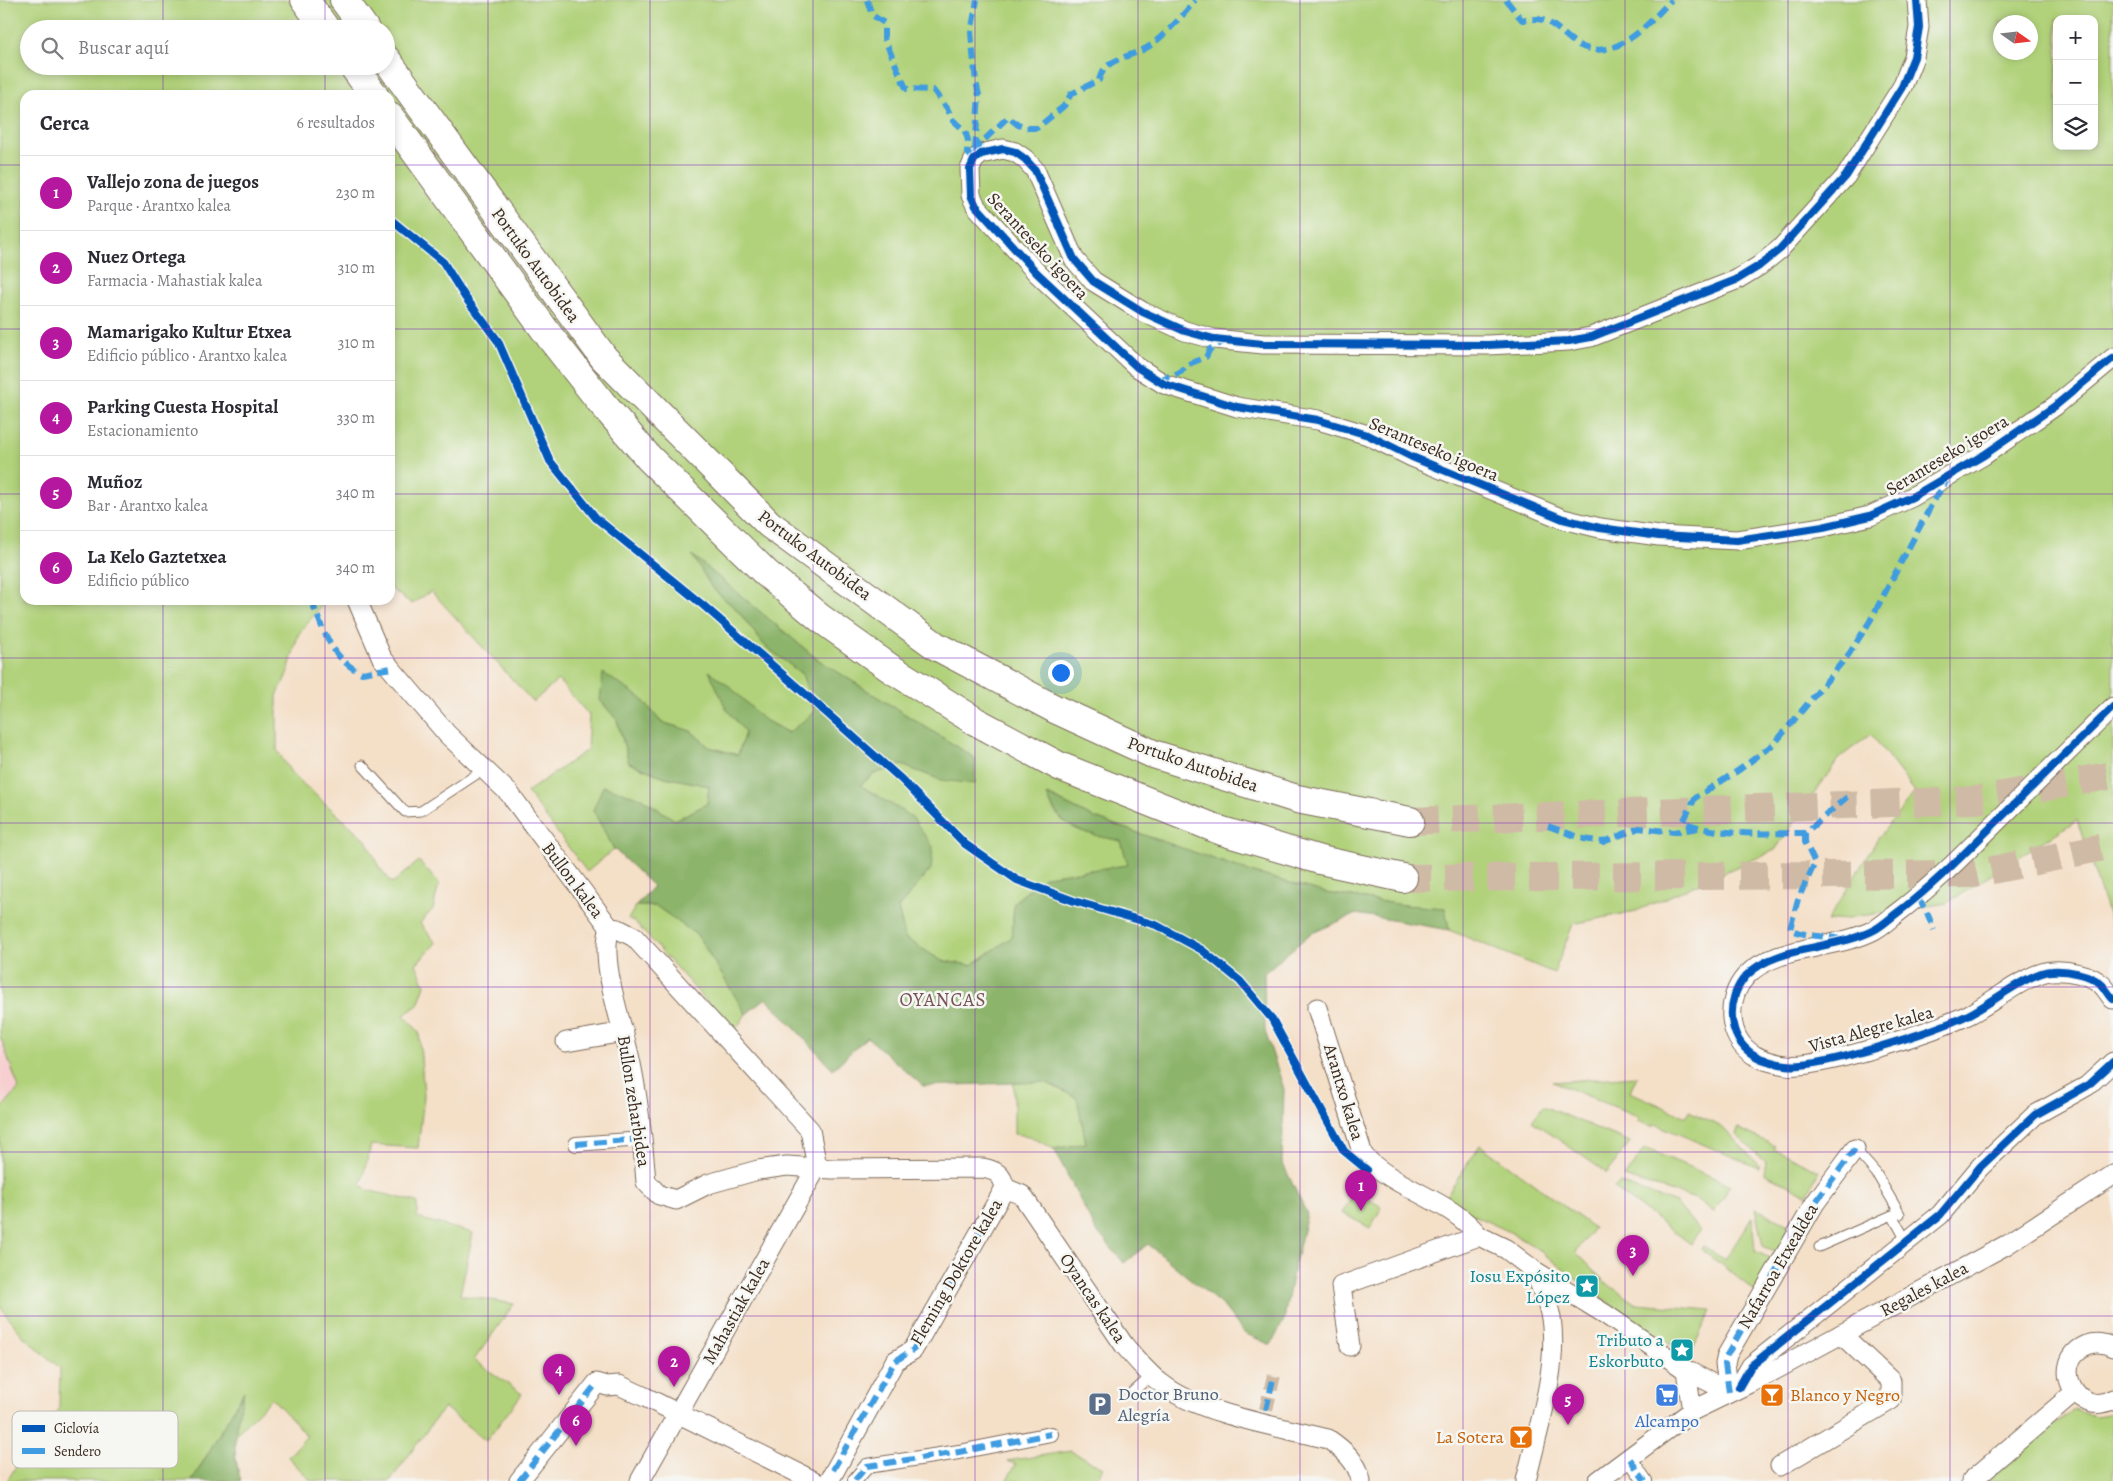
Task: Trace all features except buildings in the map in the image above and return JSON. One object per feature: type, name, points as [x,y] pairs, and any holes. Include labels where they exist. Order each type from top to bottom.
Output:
[{"type":"highway","points":[[305,0],[319,20]]},
{"type":"highway","points":[[344,0],[358,20]]},
{"type":"highway","name":"Portuko Autobidea","points":[[395,71],[604,358],[769,524],[936,646],[1064,713],[1153,754],[1288,797],[1410,821]]},
{"type":"highway","points":[[360,75],[370,90]]},
{"type":"highway","name":"Portuko Autobidea","points":[[395,124],[550,337],[649,458],[766,573],[820,618],[890,668],[967,716],[1059,766],[1222,831],[1320,860],[1403,878]]},
{"type":"street","name":"Seranteseko igoera","points":[[1917,0],[1918,34],[1914,57],[1902,87],[1846,176],[1780,249],[1759,266],[1736,280],[1591,337],[1569,341],[1488,344],[1263,344],[1214,339],[1185,331],[1143,312],[1093,281],[1074,259],[1035,170],[1015,152],[1003,149],[992,150],[981,154],[974,160],[970,169],[971,195],[984,216],[1037,273],[1137,367],[1164,384],[1237,406],[1318,420],[1368,435],[1412,457],[1563,519],[1600,528],[1659,536],[1736,540],[1823,528],[1870,516],[1912,497],[1984,455],[2055,406],[2113,358]]},
{"type":"street","name":"Bullon kalea","points":[[359,605],[382,658],[446,734],[509,793],[610,928],[618,928],[634,937],[810,1130],[817,1167]]},
{"type":"street","name":"Vista Alegre kalea","points":[[2113,707],[1927,891],[1874,930],[1846,941],[1803,950],[1764,963],[1747,975],[1738,986],[1733,999],[1732,1020],[1736,1035],[1755,1056],[1787,1065],[1824,1061],[1923,1032],[1969,1015],[2013,987],[2050,970],[2080,974],[2101,984],[2113,1000]]},
{"type":"street","name":"Bullon zeharbidea","points":[[610,928],[606,941],[608,963],[632,1065],[646,1182],[659,1195],[676,1200],[708,1184],[758,1170],[787,1166],[817,1167]]},
{"type":"street","name":"Arantxo kalea","points":[[1317,1008],[1363,1155],[1380,1170],[1459,1216],[1479,1236],[1506,1249],[1535,1271],[1605,1314],[1686,1370],[1734,1390]]},
{"type":"street","points":[[566,1042],[624,1032]]},
{"type":"street","points":[[1734,1390],[1751,1366],[1940,1215],[1980,1167],[2035,1115],[2087,1086],[2113,1062]]},
{"type":"street","points":[[576,1144],[642,1139]]},
{"type":"street","name":"Nafarroa Etxealdea","points":[[1734,1390],[1724,1364],[1727,1355],[1815,1203],[1855,1148]]},
{"type":"street","name":"Oyancas kalea","points":[[817,1167],[983,1168],[996,1171],[1003,1178],[1005,1188],[1022,1195],[1032,1208],[1124,1345],[1152,1376],[1178,1394],[1211,1409],[1328,1439],[1343,1449],[1359,1469],[1361,1481]]},
{"type":"street","name":"Mahastiak kalea","points":[[640,1481],[817,1167]]},
{"type":"street","name":"Regales kalea","points":[[1598,1481],[1692,1411],[2006,1245],[2113,1175]]},
{"type":"street","name":"Fleming Doktore kalea","points":[[828,1481],[895,1361],[913,1350],[1005,1188]]},
{"type":"street","points":[[1350,1346],[1341,1286],[1479,1236]]},
{"type":"street","points":[[1526,1481],[1551,1369],[1551,1320],[1546,1299],[1539,1286],[1535,1271]]},
{"type":"street","points":[[1551,1320],[1560,1306],[1581,1300]]},
{"type":"street","points":[[1780,1466],[1891,1400],[1891,1381],[1840,1334]]},
{"type":"street","points":[[2113,1348],[2099,1343],[2089,1344],[2073,1356],[2068,1365],[2067,1375],[2074,1393],[2091,1403],[2101,1404],[2113,1399]]},
{"type":"street","points":[[1686,1370],[1692,1411]]},
{"type":"street","points":[[519,1481],[597,1383],[607,1386],[619,1385],[814,1481]]},
{"type":"street","points":[[1971,1481],[2074,1393]]},
{"type":"street","points":[[854,1480],[867,1466],[958,1452],[1051,1434]]},
{"type":"street","points":[[1630,1459],[1645,1481]]},
{"type":"lane","points":[[362,765],[406,812],[421,811],[483,770]]},
{"type":"lane","points":[[1855,1148],[1876,1174],[1900,1214]]},
{"type":"lane","points":[[1819,1247],[1892,1215],[1907,1242]]},
{"type":"lane","points":[[1133,1392],[1152,1376]]},
{"type":"shaded area","points":[[0,1036],[19,1089],[0,1110]]},
{"type":"green space","points":[[0,0],[2113,0],[2113,929],[2077,820],[1947,903],[1827,921],[1879,837],[1915,792],[1871,734],[1839,758],[1775,850],[1636,911],[1573,924],[1554,973],[1449,930],[1445,908],[1403,905],[1326,893],[1254,873],[1092,817],[1048,795],[1052,807],[1066,823],[1087,833],[1121,841],[1129,865],[1046,876],[1014,902],[1012,937],[972,965],[942,961],[905,938],[898,908],[931,869],[912,817],[859,786],[874,774],[902,765],[941,780],[975,758],[817,659],[694,557],[712,588],[738,611],[765,646],[802,674],[815,712],[789,733],[763,719],[730,687],[710,672],[726,708],[745,732],[738,755],[709,747],[691,731],[661,722],[641,698],[600,700],[617,720],[629,763],[665,777],[709,786],[707,804],[675,820],[641,798],[593,810],[614,849],[587,872],[527,792],[587,750],[589,715],[558,680],[533,702],[431,591],[412,604],[395,592],[395,90],[20,90],[20,605],[322,605],[298,635],[288,672],[277,696],[277,750],[292,774],[366,840],[379,867],[392,883],[419,861],[439,884],[433,909],[420,923],[436,943],[416,964],[425,985],[418,1005],[404,1015],[419,1032],[424,1096],[418,1148],[371,1145],[361,1184],[367,1190],[417,1202],[417,1218],[473,1233],[460,1295],[514,1304],[474,1360],[522,1394],[486,1441],[444,1407],[390,1481],[311,1481],[288,1457],[307,1436],[272,1398],[234,1436],[243,1393],[192,1481],[7,1481],[15,1468],[178,1468],[178,1411],[57,1411],[60,1368],[23,1336],[0,1307],[0,1110],[19,1088],[0,1036]]},
{"type":"green space","points":[[692,555],[817,659],[975,758],[975,784],[941,780],[902,765],[874,774],[860,785],[912,817],[933,847],[931,869],[898,908],[905,938],[942,961],[972,965],[1012,937],[1014,902],[1046,876],[1128,865],[1121,841],[1086,833],[1067,824],[1053,807],[1047,795],[1092,817],[1254,873],[1326,893],[1403,905],[1445,908],[1449,930],[1356,914],[1310,934],[1264,973],[1265,1031],[1284,1089],[1282,1162],[1307,1214],[1292,1276],[1284,1320],[1271,1345],[1244,1333],[1224,1307],[1148,1244],[1124,1263],[1095,1229],[1054,1149],[1086,1143],[1077,1098],[1045,1082],[923,1086],[867,1037],[833,1069],[766,998],[746,1014],[698,936],[656,906],[636,906],[653,886],[614,849],[593,810],[603,786],[641,798],[675,820],[707,804],[709,786],[665,777],[629,763],[617,720],[600,700],[603,673],[641,698],[661,722],[691,731],[709,747],[738,755],[745,732],[726,708],[709,671],[730,687],[763,719],[788,733],[815,712],[802,674],[765,646],[738,611],[712,588]]},
{"type":"green space","points":[[636,906],[656,906],[698,936],[746,1014],[734,1032],[635,922],[628,919]]},
{"type":"green space","points":[[1637,1076],[1630,1092],[1686,1117],[1689,1111],[1722,1127],[1759,1165],[1759,1168],[1655,1124],[1654,1127],[1638,1121],[1640,1117],[1553,1082]]},
{"type":"green space","points":[[1045,1082],[1077,1098],[1086,1143],[1054,1149],[1029,1136],[1014,1134],[1014,1083]]},
{"type":"green space","points":[[1543,1106],[1630,1142],[1607,1173],[1532,1121]]},
{"type":"green space","points":[[1738,1128],[1775,1146],[1774,1149],[1819,1171],[1807,1195],[1764,1173],[1766,1162],[1736,1135]]},
{"type":"green space","points":[[1480,1145],[1594,1228],[1576,1252],[1606,1283],[1636,1304],[1711,1310],[1690,1355],[1646,1331],[1532,1245],[1508,1231],[1443,1201]]},
{"type":"green space","points":[[1645,1148],[1731,1185],[1714,1212],[1696,1199],[1624,1177]]},
{"type":"green space","points":[[1620,1183],[1676,1203],[1700,1231],[1691,1244],[1614,1188]]},
{"type":"green space","points":[[1355,1192],[1382,1207],[1370,1228],[1342,1213]]},
{"type":"green space","points":[[1755,1208],[1794,1228],[1779,1253],[1763,1246]]},
{"type":"green space","points":[[1752,1217],[1755,1251],[1774,1260],[1756,1292],[1701,1249],[1703,1246],[1725,1260]]},
{"type":"green space","points":[[244,1391],[235,1436],[236,1457],[241,1481],[192,1481]]},
{"type":"green space","points":[[2074,1409],[2095,1416],[2113,1413],[2113,1481],[1986,1481]]},
{"type":"green space","points":[[1071,1451],[1103,1468],[1095,1481],[1006,1481],[1016,1464],[1007,1461]]},
{"type":"tunnel","points":[[1410,821],[1976,800],[2113,775]]},
{"type":"tunnel","points":[[1403,878],[1973,874],[2113,845]]},
{"type":"tunnel","points":[[1266,1410],[1274,1375]]},
{"type":"marked path","points":[[867,0],[872,15],[884,23],[884,38],[907,89],[933,90],[947,108],[953,120],[965,131],[968,140],[967,152],[974,160]]},
{"type":"marked path","points":[[975,150],[979,95],[971,33],[977,0]]},
{"type":"marked path","points":[[975,154],[980,144],[1008,117],[1018,125],[1026,128],[1037,128],[1064,106],[1071,94],[1099,80],[1102,72],[1112,62],[1141,51],[1154,43],[1195,0]]},
{"type":"marked path","points":[[1506,0],[1522,20],[1537,19],[1547,22],[1577,44],[1590,49],[1604,49],[1617,46],[1629,39],[1652,20],[1671,0]]},
{"type":"marked path","points":[[1158,380],[1181,372],[1186,365],[1206,357],[1210,349],[1225,341]]},
{"type":"marked path","points":[[1847,797],[1805,833],[1728,832],[1697,827],[1683,822],[1695,798],[1739,770],[1775,743],[1849,654],[1870,621],[1934,500],[1948,479]]},
{"type":"marked path","points":[[313,605],[335,652],[351,667],[362,673],[391,668]]},
{"type":"marked path","points":[[1548,826],[1584,839],[1603,842],[1639,828],[1674,832],[1698,828]]},
{"type":"marked path","points":[[1805,833],[1805,842],[1815,863],[1798,899],[1790,929],[1796,932],[1839,939]]},
{"type":"marked path","points":[[1918,897],[1926,910],[1934,930]]},
{"type":"marked path","points":[[576,1144],[642,1139]]},
{"type":"marked path","points":[[1729,1392],[1725,1364],[1727,1355],[1815,1203],[1855,1149]]},
{"type":"marked path","points":[[833,1470],[895,1361],[913,1350],[996,1204]]},
{"type":"marked path","points":[[1266,1410],[1274,1375]]},
{"type":"marked path","points":[[519,1481],[597,1383]]},
{"type":"marked path","points":[[855,1480],[867,1466],[959,1452],[1051,1434]]},
{"type":"marked path","points":[[1630,1459],[1645,1481]]},
{"type":"cycle path","points":[[1917,0],[1919,27],[1914,57],[1902,87],[1846,176],[1780,249],[1759,266],[1736,280],[1591,337],[1569,341],[1488,345],[1263,344],[1214,339],[1185,331],[1143,312],[1093,281],[1074,259],[1035,170],[1015,152],[1003,149],[981,154],[974,160],[970,169],[971,195],[976,206],[1037,273],[1137,367],[1164,384],[1237,407],[1318,420],[1368,435],[1412,457],[1563,519],[1600,528],[1659,536],[1737,540],[1823,527],[1870,516],[1912,497],[1984,455],[2055,406],[2113,358]]},
{"type":"cycle path","points":[[395,223],[443,262],[465,297],[498,341],[550,461],[596,518],[704,606],[803,692],[901,779],[965,844],[1017,880],[1074,901],[1156,925],[1202,950],[1240,981],[1272,1019],[1344,1151],[1367,1170]]},
{"type":"cycle path","points":[[2113,707],[1946,871],[1883,924],[1859,936],[1789,953],[1758,966],[1739,985],[1732,1007],[1732,1018],[1738,1039],[1754,1055],[1778,1064],[1801,1065],[1877,1048],[1953,1022],[2043,972],[2064,971],[2085,975],[2101,984],[2113,999]]},
{"type":"cycle path","points":[[1739,1387],[1751,1366],[1940,1215],[1980,1167],[2035,1115],[2087,1086],[2113,1062]]},
{"type":"place","name":"Vallejo zona de juegos","points":[[1361,1211]]},
{"type":"place","name":"Mamarigako Kultur Etxea","points":[[1633,1276]]},
{"type":"place","name":"Iosu Expósito López","points":[[1587,1286]]},
{"type":"place","name":"Tributo a Eskorbuto","points":[[1682,1350]]},
{"type":"place","name":"Nuez Ortega","points":[[674,1387]]},
{"type":"place","name":"Parking Cuesta Hospital","points":[[559,1395]]},
{"type":"place","name":"Alcampo","points":[[1667,1395]]},
{"type":"place","name":"Blanco y Negro","points":[[1772,1395]]},
{"type":"place","name":"Doctor Bruno Alegría","points":[[1100,1404]]},
{"type":"place","name":"Muñoz","points":[[1568,1425]]},
{"type":"place","name":"La Sotera","points":[[1521,1437]]},
{"type":"place","name":"La Kelo Gaztetxea","points":[[576,1446]]},
{"type":"district","name":"OYANCAS","points":[[943,1000]]}]
